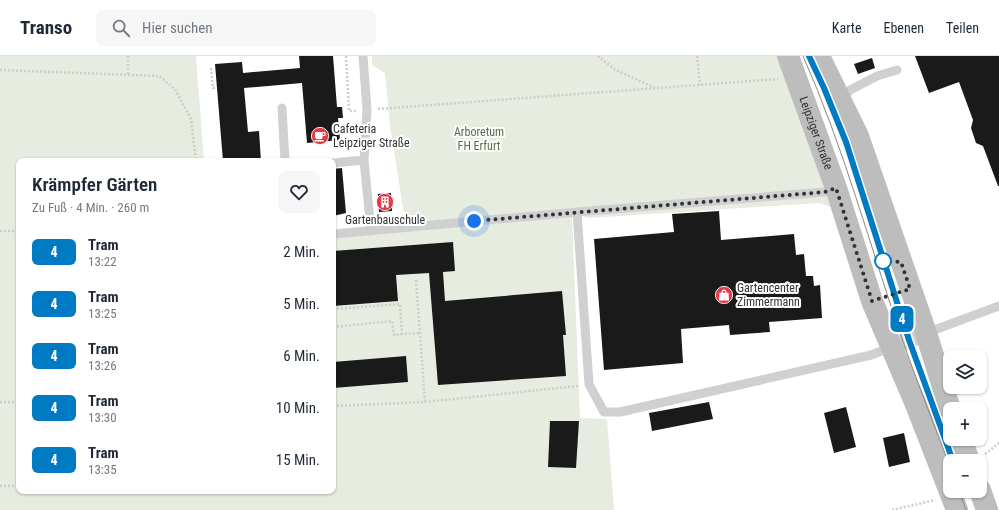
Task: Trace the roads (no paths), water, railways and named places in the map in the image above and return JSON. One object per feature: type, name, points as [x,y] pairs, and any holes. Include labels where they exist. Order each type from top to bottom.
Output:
[{"type":"main road","name":"Leipziger Straße","points":[[788,56],[836,188],[872,301],[892,347],[949,504]]},
{"type":"main road","points":[[820,56],[858,136],[926,333],[948,402]]},
{"type":"main road","points":[[983,498],[988,510]]},
{"type":"street","points":[[892,347],[926,333]]},
{"type":"lane","points":[[364,56],[368,110],[364,160],[370,231]]},
{"type":"lane","points":[[841,100],[850,90],[877,76],[897,70]]},
{"type":"lane","points":[[282,108],[285,158]]},
{"type":"lane","points":[[336,164],[364,160]]},
{"type":"lane","points":[[336,234],[825,192],[836,188]]},
{"type":"lane","points":[[577,212],[590,384],[604,412],[620,412],[692,396],[871,355],[892,347]]},
{"type":"lane","points":[[926,333],[999,306]]},
{"type":"tram line","points":[[803,56],[818,91],[844,162],[903,342],[945,454]]},
{"type":"tram line","name":"4","points":[[809,56],[846,142],[909,340],[950,454]]},
{"type":"tram line","points":[[817,73],[846,142],[879,248]]},
{"type":"tram line","points":[[962,498],[966,510]]},
{"type":"place","name":"Cafeteria Leipziger Straße","points":[[320,136]]},
{"type":"place","name":"Gartenbauschule","points":[[385,202]]},
{"type":"place","name":"Gartencenter Zimmermann","points":[[724,295]]},
{"type":"park label","name":"Arboretum FH Erfurt","points":[[479,139]]}]
